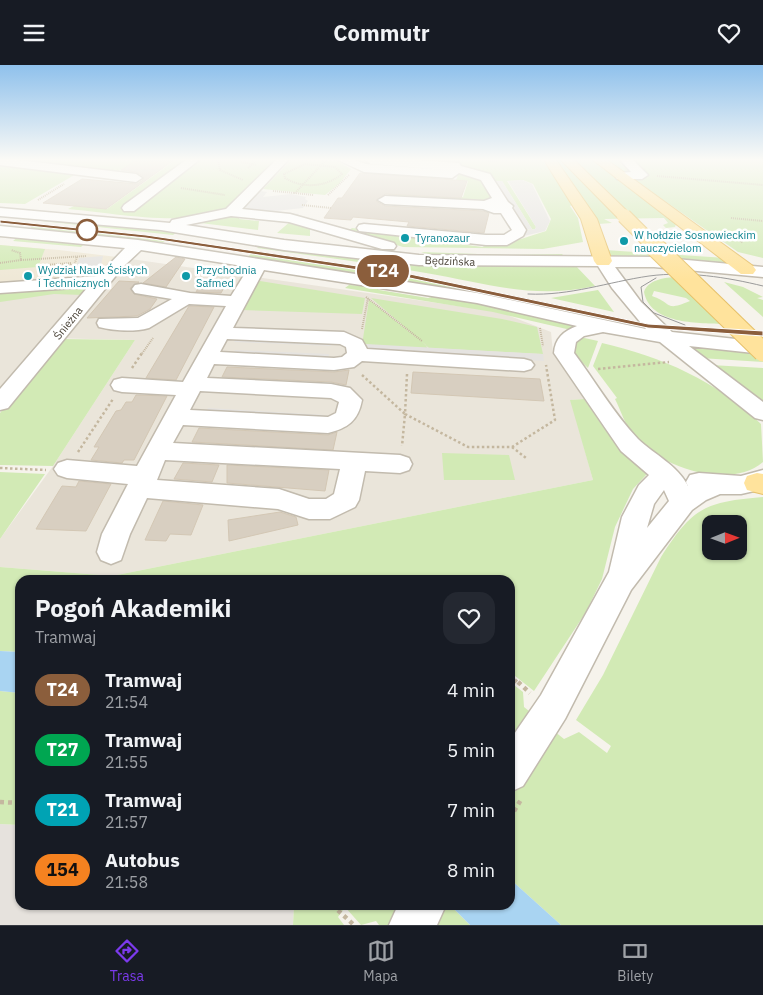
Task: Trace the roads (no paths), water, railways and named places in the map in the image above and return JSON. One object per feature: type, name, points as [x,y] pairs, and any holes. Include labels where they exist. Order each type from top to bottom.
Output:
[{"type":"main road","points":[[577,200],[589,219],[603,261]]},
{"type":"main road","points":[[615,200],[742,308]]},
{"type":"main road","points":[[618,200],[763,353]]},
{"type":"main road","points":[[655,200],[755,271]]},
{"type":"street","points":[[129,208],[139,200]]},
{"type":"street","points":[[231,211],[242,200]]},
{"type":"street","points":[[388,200],[486,205],[494,209],[503,205]]},
{"type":"street","points":[[332,229],[353,227],[486,240],[507,239],[518,233],[519,230],[500,200]]},
{"type":"street","points":[[161,226],[231,211],[290,218],[417,255],[419,260]]},
{"type":"street","name":"Będzińska","points":[[0,212],[161,226],[275,244],[419,260],[485,263],[654,262],[755,271],[763,281]]},
{"type":"street","points":[[0,231],[138,245],[477,298],[605,326],[666,337],[763,348]]},
{"type":"street","name":"Śnieżna","points":[[0,403],[96,267],[117,264],[138,245]]},
{"type":"street","points":[[603,261],[630,302],[666,337],[763,413]]},
{"type":"street","points":[[111,552],[116,534],[157,451],[251,276],[260,264]]},
{"type":"street","points":[[0,288],[96,267]]},
{"type":"street","points":[[141,289],[181,295],[186,298],[237,303]]},
{"type":"street","points":[[106,323],[142,324],[186,298]]},
{"type":"street","points":[[605,326],[575,333],[566,341],[564,353],[624,438],[667,475],[676,487],[683,503]]},
{"type":"street","points":[[220,333],[344,338],[356,356]]},
{"type":"street","points":[[207,358],[334,364],[347,363],[356,356],[524,365]]},
{"type":"street","points":[[122,385],[331,391],[342,393],[351,399],[348,417],[340,423],[328,425],[176,417]]},
{"type":"street","points":[[157,451],[400,464]]},
{"type":"street","points":[[66,469],[143,482],[279,499],[309,509],[330,509],[346,501],[354,462]]},
{"type":"street","points":[[620,581],[640,508],[649,487],[667,475],[716,486]]},
{"type":"street","points":[[515,762],[544,701],[620,581],[683,503],[696,493],[716,486],[761,482]]},
{"type":"street","points":[[411,925],[421,910]]},
{"type":"water","points":[[0,651],[15,652],[15,692],[0,691]]},
{"type":"water","points":[[515,884],[561,925],[470,925],[455,910],[515,910]]},
{"type":"tram line","points":[[0,222],[158,238],[405,275],[654,327],[763,333]]},
{"type":"tram line","name":"T24","points":[[0,222],[146,237],[405,275],[480,289],[648,326],[763,333]]},
{"type":"tram line","points":[[528,294],[559,293],[649,276],[678,274],[735,280],[763,286]]},
{"type":"tram line","points":[[656,278],[641,287],[643,302],[654,313],[685,325]]},
{"type":"place","name":"Tyranozaur","points":[[405,238]]},
{"type":"place","name":"W hołdzie Sosnowieckim nauczycielom","points":[[624,241]]},
{"type":"place","name":"Wydział Nauk Ścisłych i Technicznych","points":[[28,276]]},
{"type":"place","name":"Przychodnia Safmed","points":[[186,276]]}]
